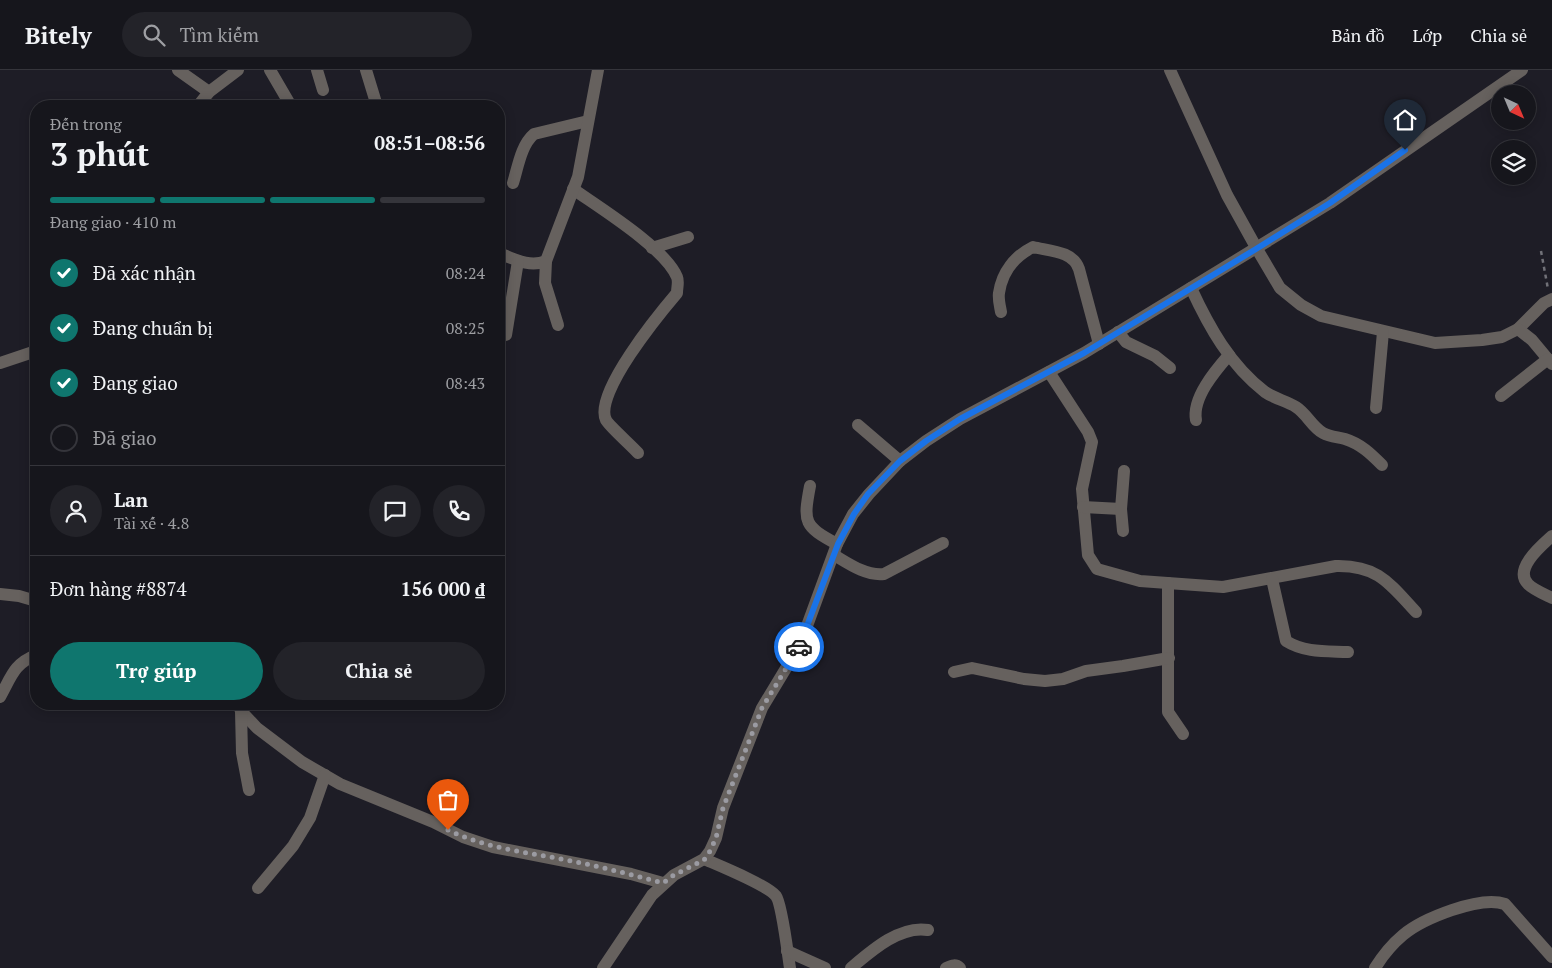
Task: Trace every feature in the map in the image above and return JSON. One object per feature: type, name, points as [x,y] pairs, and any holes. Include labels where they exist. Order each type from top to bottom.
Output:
[{"type":"street","points":[[178,70],[209,92]]},
{"type":"street","points":[[203,100],[209,92],[238,70]]},
{"type":"street","points":[[270,70],[288,100]]},
{"type":"street","points":[[317,70],[323,90]]},
{"type":"street","points":[[366,70],[375,100]]},
{"type":"street","points":[[558,325],[545,283],[546,261],[578,177],[598,70]]},
{"type":"street","points":[[1170,70],[1227,195],[1256,249],[1280,288],[1301,305],[1321,316],[1382,332],[1435,343],[1502,337],[1518,330],[1544,303],[1551,300]]},
{"type":"street","points":[[603,968],[652,895],[674,875],[704,860],[710,851],[716,838],[723,808],[762,708],[800,645],[836,550],[854,514],[868,494],[900,461],[960,419],[1099,344],[1330,203],[1522,70]]},
{"type":"street","points":[[512,183],[529,138],[534,134],[588,121]]},
{"type":"street","points":[[573,189],[642,238],[674,271],[678,280],[677,292],[628,356],[614,380],[604,410],[606,420],[638,453]]},
{"type":"street","points":[[652,248],[688,237]]},
{"type":"street","points":[[1001,312],[998,294],[1005,272],[1023,252],[1033,247],[1068,255],[1077,263],[1099,344]]},
{"type":"street","points":[[505,256],[536,265],[546,261]]},
{"type":"street","points":[[506,334],[518,261]]},
{"type":"street","points":[[1191,288],[1207,321],[1229,355],[1266,392],[1296,407],[1324,434],[1346,439],[1366,448],[1382,465]]},
{"type":"street","points":[[1501,396],[1550,362],[1532,340],[1518,330]]},
{"type":"street","points":[[1118,332],[1126,342],[1155,356],[1170,368]]},
{"type":"street","points":[[1376,408],[1382,332]]},
{"type":"street","points":[[0,364],[30,353]]},
{"type":"street","points":[[1196,420],[1194,412],[1210,377],[1229,355]]},
{"type":"street","points":[[1049,372],[1088,432],[1092,442],[1082,489],[1088,555],[1097,569],[1140,581],[1223,587],[1336,566],[1353,566],[1373,572],[1391,584],[1416,612]]},
{"type":"street","points":[[858,424],[900,461]]},
{"type":"street","points":[[1123,531],[1121,508],[1124,471]]},
{"type":"street","points":[[810,486],[805,510],[808,521],[816,532],[859,569],[876,575],[884,574],[943,543]]},
{"type":"street","points":[[1083,507],[1121,508]]},
{"type":"street","points":[[1552,536],[1529,559],[1524,576],[1528,584],[1552,598]]},
{"type":"street","points":[[1272,579],[1286,641],[1295,647],[1310,650],[1348,652]]},
{"type":"street","points":[[1168,583],[1168,712],[1183,734]]},
{"type":"street","points":[[0,594],[30,599]]},
{"type":"street","points":[[0,698],[13,671],[30,657]]},
{"type":"street","points":[[954,672],[972,668],[1024,679],[1062,680],[1086,671],[1169,658]]},
{"type":"street","points":[[239,710],[242,753],[249,790]]},
{"type":"street","points":[[242,710],[265,734],[302,762],[324,775],[340,784],[463,837],[493,847],[631,874],[663,883]]},
{"type":"street","points":[[258,888],[293,846],[310,818],[324,775]]},
{"type":"street","points":[[704,860],[755,882],[776,897],[790,968]]},
{"type":"street","points":[[1375,968],[1387,950],[1404,934],[1422,923],[1450,911],[1476,903],[1496,901],[1505,904],[1552,957]]},
{"type":"street","points":[[851,968],[864,957],[903,932],[921,928],[928,930]]},
{"type":"street","points":[[787,951],[825,968]]},
{"type":"street","points":[[946,968],[952,965],[960,968]]},
{"type":"path","points":[[1541,251],[1551,300]]},
{"type":"way so far","points":[[448,830],[493,847],[631,874],[663,883],[674,875],[704,860],[710,851],[716,838],[723,808],[762,708],[799,647]]},
{"type":"route","points":[[799,647],[838,544],[854,514],[868,494],[900,461],[960,419],[1084,353],[1256,249],[1330,203],[1405,150]]}]
